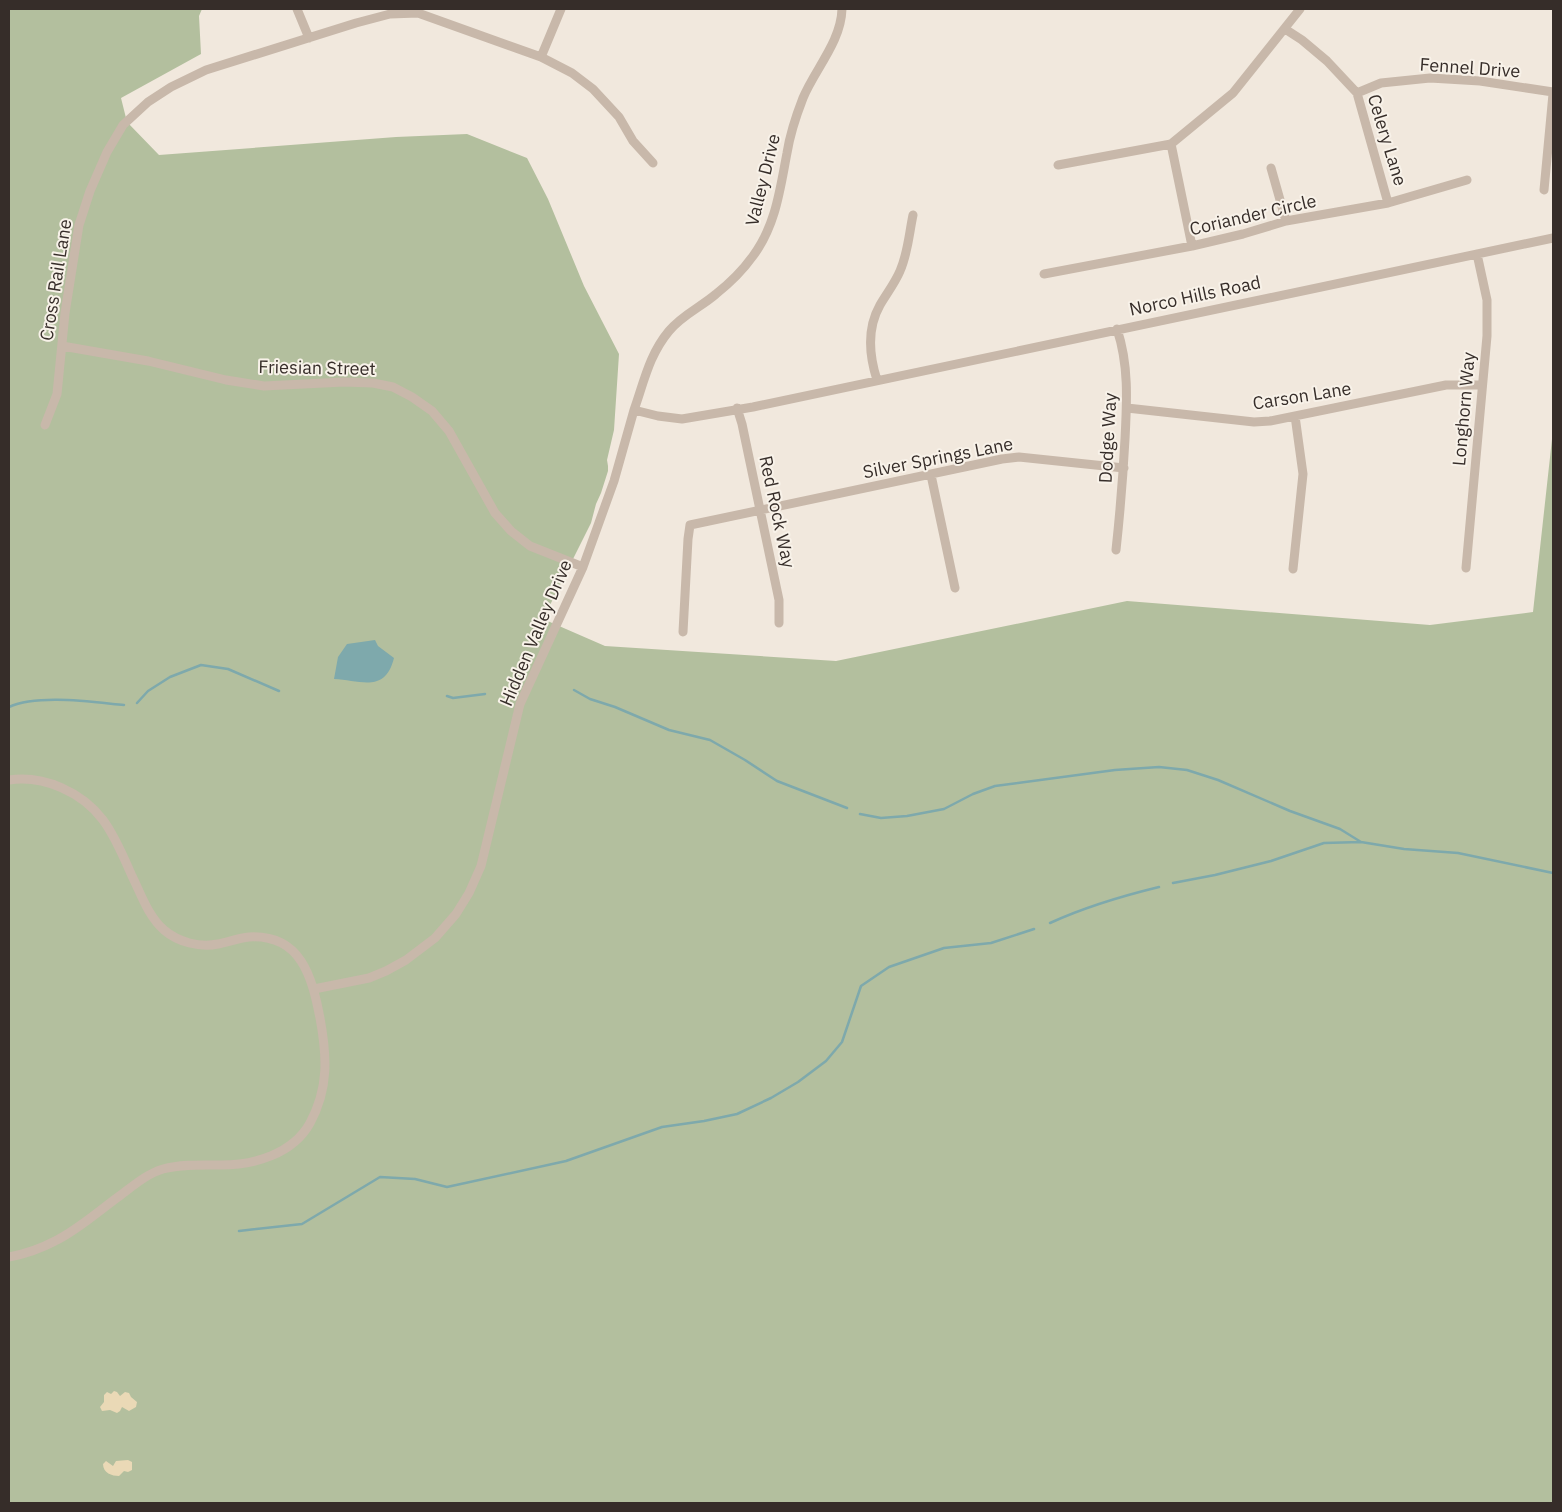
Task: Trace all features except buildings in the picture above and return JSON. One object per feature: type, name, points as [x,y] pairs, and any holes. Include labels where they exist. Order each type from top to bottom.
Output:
[{"type":"street","points":[[298,9],[309,38]]},
{"type":"street","points":[[541,57],[561,9]]},
{"type":"street","name":"Valley Drive","points":[[634,410],[642,382],[653,356],[669,331],[680,320],[716,295],[740,272],[754,255],[773,221],[795,120],[804,96],[836,34],[842,9]]},
{"type":"street","points":[[1058,165],[1171,144],[1233,93],[1300,9]]},
{"type":"street","name":"Cross Rail Lane","points":[[45,425],[57,394],[71,268],[79,225],[90,191],[107,152],[123,125],[148,102],[171,87],[197,74],[356,23],[390,14],[418,13],[541,57],[572,73],[593,89],[619,117],[633,141],[653,163]]},
{"type":"street","name":"Celery Lane","points":[[1285,29],[1302,40],[1327,61],[1357,93],[1388,203]]},
{"type":"street","name":"Fennel Drive","points":[[1357,93],[1381,83],[1430,78],[1480,81],[1553,93]]},
{"type":"street","points":[[1544,190],[1553,93]]},
{"type":"street","points":[[1171,144],[1192,246]]},
{"type":"street","points":[[1271,168],[1286,221]]},
{"type":"street","name":"Coriander Circle","points":[[1044,274],[1192,246],[1243,234],[1286,221],[1388,203],[1467,180]]},
{"type":"street","points":[[877,380],[870,346],[872,326],[880,306],[907,254],[913,215]]},
{"type":"street","name":"Norco Hills Road","points":[[737,408],[752,407],[1553,238]]},
{"type":"street","name":"Longhorn Way","points":[[1466,568],[1487,336],[1487,300],[1477,254]]},
{"type":"street","name":"Dodge Way","points":[[1116,550],[1124,468],[1127,408],[1126,368],[1117,329]]},
{"type":"street","name":"Friesian Street","points":[[62,346],[148,361],[226,380],[264,386],[344,382],[393,387],[412,397],[432,412],[450,430],[495,513],[511,531],[530,546],[583,567]]},
{"type":"street","name":"Carson Lane","points":[[1127,408],[1254,422],[1270,421],[1446,385],[1482,385]]},
{"type":"street","points":[[634,410],[682,420],[737,408]]},
{"type":"street","name":"Red Rock Way","points":[[737,408],[779,600],[780,623]]},
{"type":"street","name":"Hidden Valley Drive","points":[[314,989],[369,978],[406,960],[435,938],[456,914],[469,894],[481,866],[520,704],[583,567],[614,481],[634,410]]},
{"type":"street","points":[[1293,569],[1302,474],[1294,416]]},
{"type":"street","name":"Silver Springs Lane","points":[[683,632],[690,525],[1019,457],[1124,468]]},
{"type":"street","points":[[930,475],[955,588]]},
{"type":"street","points":[[9,780],[43,781],[60,786],[76,795],[96,811],[105,822],[114,839],[148,910],[164,930],[184,942],[216,945],[249,937],[271,939],[290,948],[306,967],[314,989],[326,1052],[324,1081],[319,1104],[309,1125],[298,1139],[282,1151],[268,1158],[223,1165],[211,1164],[164,1169],[140,1182],[58,1240],[37,1249],[9,1257]]},
{"type":"green space","points":[[9,9],[202,9],[199,16],[201,54],[121,98],[127,122],[159,155],[396,137],[467,134],[527,158],[548,199],[584,286],[619,354],[614,430],[607,460],[608,471],[591,523],[543,619],[605,646],[836,661],[1127,601],[1430,625],[1533,612],[1553,430],[1553,1503],[9,1503]]},
{"type":"sand","points":[[114,1391],[120,1396],[125,1392],[129,1393],[137,1402],[136,1407],[129,1411],[122,1407],[117,1413],[110,1410],[102,1411],[100,1407],[104,1402],[104,1395],[107,1392],[111,1394]]},
{"type":"sand","points":[[128,1460],[132,1462],[132,1470],[124,1471],[119,1476],[108,1473],[103,1467],[106,1461],[113,1466],[116,1461]]},
{"type":"water","points":[[375,640],[378,646],[394,658],[390,669],[384,677],[378,681],[370,682],[334,679],[338,657],[347,644]]},
{"type":"waterway","points":[[137,703],[148,691],[170,677],[201,665],[228,669],[279,691]]},
{"type":"waterway","points":[[574,690],[590,699],[615,707],[669,730],[710,740],[777,781],[847,808]]},
{"type":"waterway","points":[[447,696],[453,698],[485,694]]},
{"type":"waterway","points":[[9,707],[21,703],[50,700],[124,705]]},
{"type":"waterway","points":[[860,814],[881,818],[907,816],[944,809],[973,794],[995,786],[1115,770],[1159,767],[1187,770],[1218,780],[1290,811],[1340,829],[1361,842]]},
{"type":"waterway","points":[[1173,883],[1271,861],[1324,843],[1361,842],[1404,849],[1458,853],[1553,873]]},
{"type":"waterway","points":[[1050,923],[1104,902],[1159,887]]},
{"type":"waterway","points":[[239,1231],[302,1224],[380,1177],[415,1179],[447,1187],[566,1161],[662,1127],[737,1114],[771,1098],[798,1082],[826,1061],[842,1042],[861,986],[889,967],[944,948],[991,943],[1034,929]]}]
